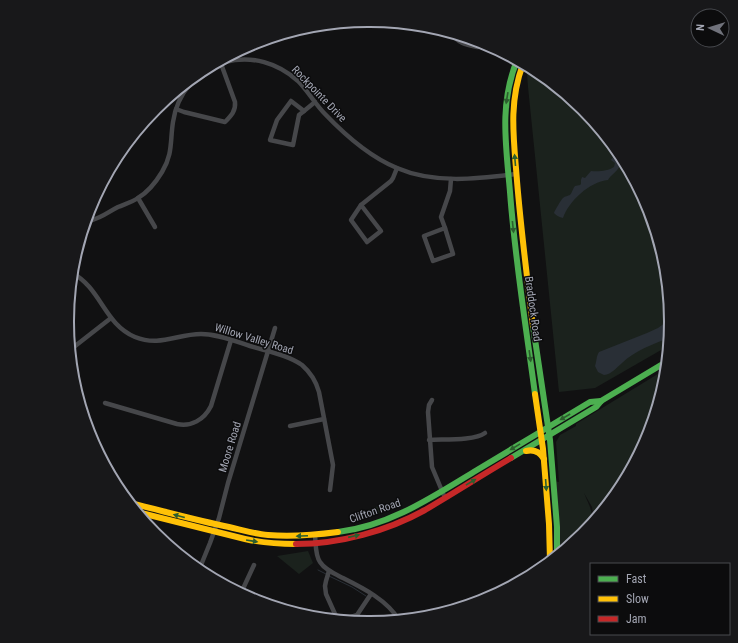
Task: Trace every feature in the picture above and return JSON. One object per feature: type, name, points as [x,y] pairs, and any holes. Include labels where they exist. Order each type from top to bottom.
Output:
[{"type":"main road","name":"Braddock Road","points":[[515,66],[511,79],[506,108],[505,132],[508,175],[519,278],[542,439],[549,524],[550,554]]},
{"type":"main road","name":"Braddock Road","points":[[521,69],[516,86],[512,114],[516,174],[535,340],[550,434],[557,527],[557,548]]},
{"type":"main road","name":"Clifton Road","points":[[147,515],[258,542],[296,544],[316,543],[349,538],[383,528],[410,517],[445,498],[596,407],[601,401],[660,366]]},
{"type":"main road","name":"Clifton Road","points":[[139,505],[241,531],[268,535],[296,536],[347,531],[373,524],[400,514],[442,491],[590,402],[601,401]]},
{"type":"main road","points":[[518,454],[536,450],[542,454],[544,459]]},
{"type":"street","points":[[459,41],[468,46],[475,47]]},
{"type":"street","name":"Rockpointe Drive","points":[[233,60],[251,59],[265,62],[286,72],[298,82],[335,124],[364,148],[381,160],[397,168],[427,177],[451,179],[516,174]]},
{"type":"street","points":[[176,109],[225,122],[235,110],[235,102],[222,66]]},
{"type":"street","name":"Rockpointe Drive","points":[[93,220],[138,198],[157,180],[171,150],[173,120],[181,95]]},
{"type":"street","points":[[304,111],[291,101],[277,120],[270,140],[293,145],[299,115],[304,111],[315,102]]},
{"type":"street","points":[[361,205],[381,231],[367,242],[350,220],[361,205],[394,178],[397,168]]},
{"type":"street","points":[[444,228],[424,236],[433,261],[453,254],[441,217],[450,191],[451,179]]},
{"type":"street","points":[[138,198],[155,227]]},
{"type":"street","name":"Willow Valley Road","points":[[78,277],[91,288],[111,318],[127,333],[141,339],[163,341],[190,335],[213,335],[268,351],[294,360],[302,365],[309,372],[318,388],[333,465],[330,490]]},
{"type":"street","points":[[75,346],[111,318]]},
{"type":"street","name":"Moore Road","points":[[202,563],[217,525],[228,482],[275,328]]},
{"type":"street","points":[[105,403],[176,424],[187,425],[197,422],[205,416],[211,406],[231,340]]},
{"type":"street","points":[[432,400],[429,405],[428,412],[432,467],[445,498]]},
{"type":"street","points":[[290,426],[324,419]]},
{"type":"street","points":[[429,440],[473,438],[485,433]]},
{"type":"street","points":[[315,535],[317,554],[320,563],[329,571],[378,598],[395,614]]},
{"type":"street","points":[[243,588],[254,565]]},
{"type":"street","points":[[329,571],[325,586],[326,594],[335,613]]},
{"type":"street","points":[[356,615],[371,594]]},
{"type":"shaded area","points":[[527,73],[563,100],[603,142],[624,174],[633,191],[648,227],[658,264],[664,322],[662,349],[595,388],[559,392]]},
{"type":"shaded area","points":[[613,157],[619,167],[608,180],[594,184],[581,193],[570,205],[563,218],[554,213],[563,198],[570,195],[575,186],[581,184],[582,177],[585,178],[591,171],[603,171],[614,167],[615,163],[611,160]]},
{"type":"shaded area","points":[[664,324],[663,340],[638,351],[609,373],[604,375],[598,372],[595,366],[599,352],[658,328]]},
{"type":"shaded area","points":[[659,373],[648,416],[624,469],[603,501],[593,513],[592,507],[584,493],[592,514],[577,530],[557,548],[553,481],[559,482],[556,442],[560,435],[576,426],[576,424]]},
{"type":"shaded area","points":[[381,505],[383,512],[367,517],[364,511]]},
{"type":"shaded area","points":[[308,551],[313,563],[299,574],[277,556]]},
{"type":"waterway","points":[[318,570],[326,574]]},
{"type":"waterway","points":[[329,576],[352,587],[366,596]]},
{"type":"traffic: fast","points":[[515,66],[508,93],[505,125],[512,217],[535,394]]},
{"type":"traffic: fast","points":[[533,326],[550,440],[557,527],[557,548]]},
{"type":"traffic: fast","points":[[511,458],[596,407],[601,401],[660,366]]},
{"type":"traffic: fast","points":[[338,532],[357,529],[393,517],[444,490],[590,402],[601,401]]},
{"type":"traffic: slow","points":[[521,69],[515,93],[513,122],[520,217],[533,326]]},
{"type":"traffic: slow","points":[[535,394],[543,449],[550,554]]},
{"type":"traffic: slow","points":[[526,451],[532,450],[541,455],[544,459]]},
{"type":"traffic: slow","points":[[139,505],[248,532],[277,536],[312,535],[338,532]]},
{"type":"traffic: slow","points":[[147,514],[251,540],[270,543],[296,544]]},
{"type":"traffic: jam","points":[[296,544],[329,542],[346,539],[395,524],[425,510],[511,458]]}]
